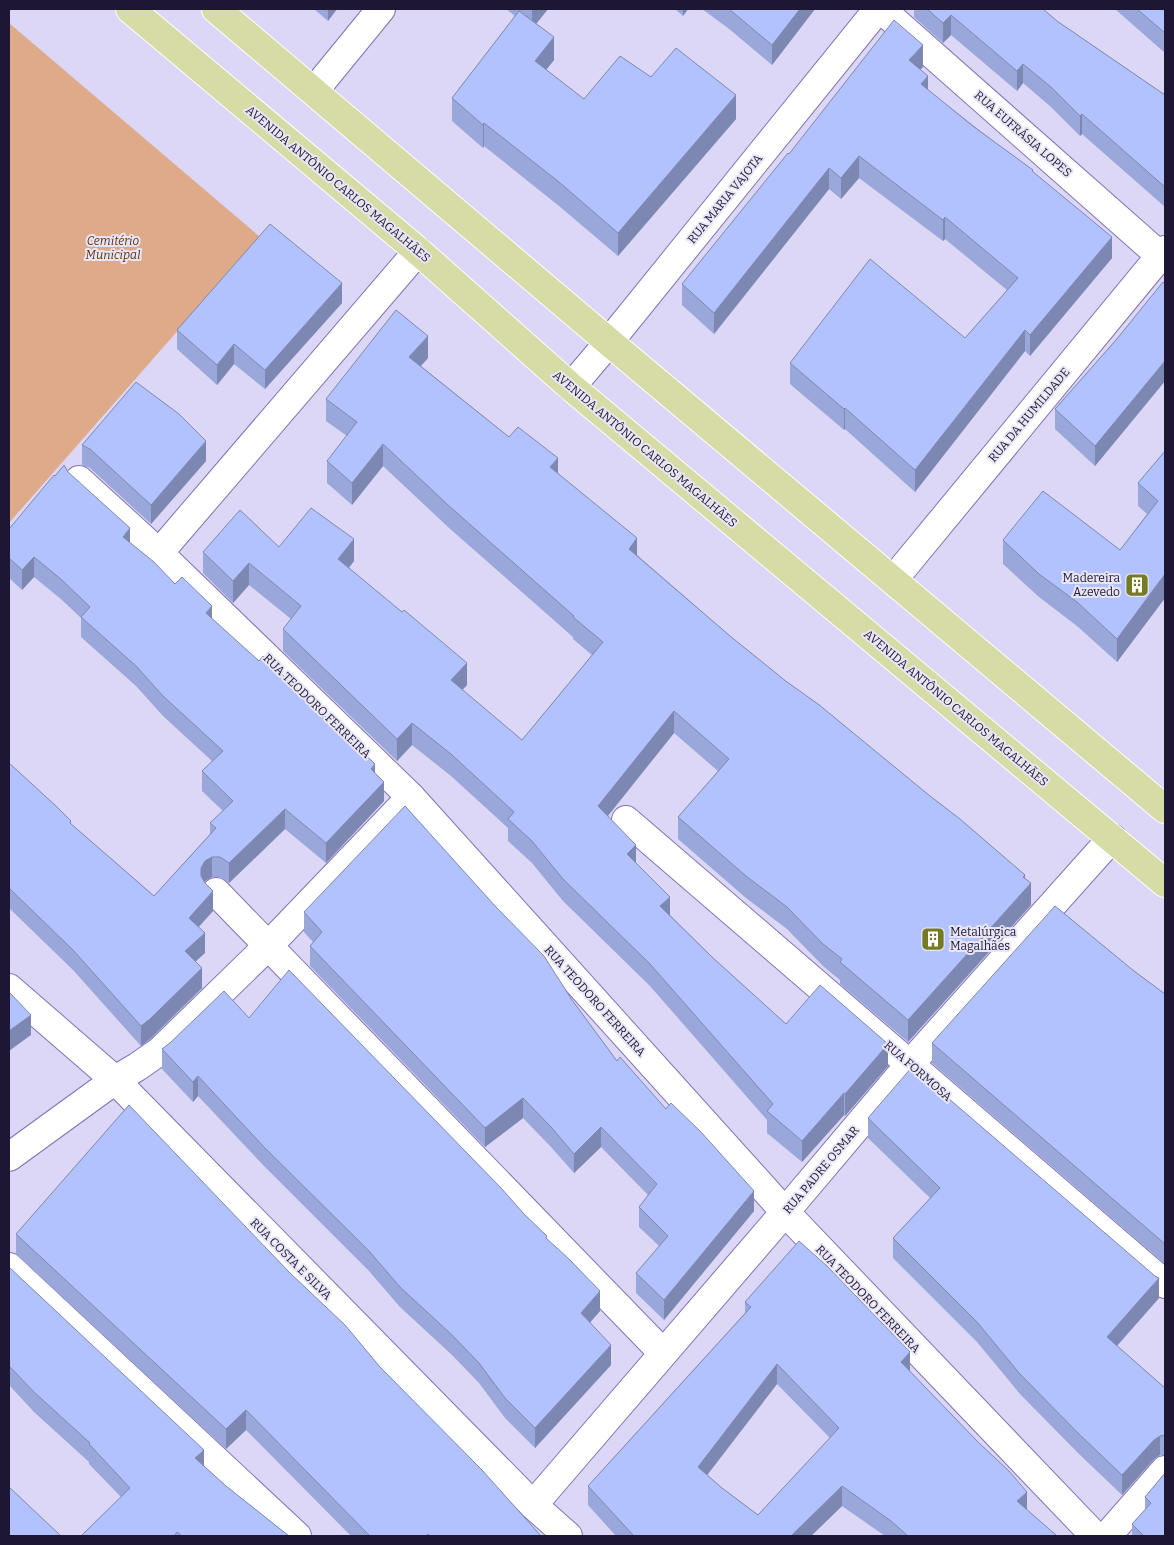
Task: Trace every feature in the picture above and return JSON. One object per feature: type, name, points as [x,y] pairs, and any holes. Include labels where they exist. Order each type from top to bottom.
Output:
[{"type":"main road","name":"AVENIDA ANTÔNIO CARLOS MAGALHÃES","points":[[130,9],[418,251],[571,388],[1165,883]]},
{"type":"main road","points":[[216,9],[1165,809]]},
{"type":"street","points":[[314,91],[381,9]]},
{"type":"street","name":"RUA EUFRÁSIA LOPES","points":[[879,9],[1164,255]]},
{"type":"street","name":"RUA MARIA VAJOTA","points":[[571,388],[879,9]]},
{"type":"street","points":[[159,553],[418,251]]},
{"type":"street","name":"RUA DA HUMILDADE","points":[[893,580],[1164,255]]},
{"type":"street","name":"RUA TEODORO FERREIRA","points":[[79,480],[159,553],[411,797],[786,1212],[1095,1536]]},
{"type":"street","points":[[9,1157],[115,1080],[160,1051],[269,945],[411,797]]},
{"type":"street","name":"RUA FORMOSA","points":[[626,820],[1165,1284]]},
{"type":"street","name":"RUA PADRE OSMAR","points":[[533,1505],[786,1212],[910,1064],[1112,838]]},
{"type":"street","points":[[216,892],[663,1353]]},
{"type":"street","name":"RUA COSTA E SILVA","points":[[9,988],[115,1080],[533,1505],[568,1536]]},
{"type":"street","points":[[9,1267],[297,1536]]},
{"type":"street","points":[[1107,1536],[1165,1470]]},
{"type":"green space","name":"Cemitério Municipal","points":[[9,23],[260,237],[9,523]]},
{"type":"building","points":[[729,9],[800,9],[772,45]]},
{"type":"building","points":[[927,9],[1043,9],[1057,21],[1165,95],[1165,187],[1082,114],[1080,116],[1051,87],[1023,64],[1017,71],[951,15],[943,23]]},
{"type":"building","points":[[1137,9],[1165,9],[1165,33]]},
{"type":"building","points":[[519,11],[554,37],[535,61],[584,99],[620,56],[651,77],[676,48],[736,95],[618,233],[559,182],[484,123],[483,125],[452,98]]},
{"type":"building","points":[[894,20],[923,45],[909,60],[928,76],[921,84],[974,127],[1033,170],[1112,237],[1030,335],[1025,330],[915,470],[845,408],[790,363],[870,259],[965,338],[1018,278],[945,217],[943,220],[859,156],[841,178],[829,168],[714,313],[682,284],[789,154]]},
{"type":"building","points":[[270,224],[342,283],[265,370],[234,344],[217,365],[177,330]]},
{"type":"building","points":[[1163,282],[1165,284],[1165,361],[1095,446],[1055,409],[1116,340]]},
{"type":"building","points":[[396,310],[428,336],[409,357],[509,437],[518,427],[558,458],[550,467],[637,538],[629,549],[730,636],[787,682],[818,704],[960,819],[1025,875],[1023,877],[1031,883],[908,1020],[840,962],[842,959],[823,944],[787,907],[746,876],[678,817],[729,759],[674,711],[598,806],[636,845],[627,854],[670,897],[660,906],[712,957],[786,1024],[820,985],[888,1044],[802,1141],[767,1111],[773,1104],[650,964],[563,879],[532,841],[508,819],[514,812],[451,754],[412,723],[397,739],[283,629],[301,606],[249,563],[233,581],[203,552],[240,510],[279,547],[311,508],[354,539],[338,559],[402,612],[404,610],[467,663],[451,680],[522,740],[603,642],[448,505],[383,444],[352,483],[327,461],[357,422],[326,399]]},
{"type":"building","points":[[136,382],[179,414],[206,441],[151,505],[90,449],[82,445]]},
{"type":"building","points":[[1165,451],[1165,574],[1117,639],[1077,602],[1039,574],[1003,540],[1043,491],[1120,550],[1158,501],[1138,483]]},
{"type":"building","points":[[64,465],[68,472],[130,528],[123,537],[154,562],[175,584],[182,577],[212,606],[206,613],[259,661],[263,656],[375,764],[371,769],[384,782],[326,843],[285,809],[229,863],[220,857],[212,857],[205,861],[201,868],[201,876],[213,891],[189,918],[205,933],[185,951],[202,968],[141,1026],[73,950],[9,888],[9,763],[56,806],[71,821],[70,823],[154,896],[216,828],[210,823],[233,801],[202,771],[223,751],[163,696],[136,666],[81,617],[90,607],[62,580],[34,557],[22,570],[9,558],[9,529]]},
{"type":"building","points":[[405,806],[496,907],[544,956],[572,1000],[617,1061],[620,1057],[666,1109],[671,1103],[701,1132],[754,1191],[664,1300],[636,1273],[668,1236],[639,1207],[657,1184],[601,1127],[574,1154],[523,1098],[485,1128],[310,946],[322,932],[304,912]]},
{"type":"building","points":[[1055,906],[1165,994],[1165,1244],[932,1043]]},
{"type":"building","points":[[289,970],[502,1189],[547,1236],[546,1238],[600,1291],[581,1313],[611,1345],[535,1428],[505,1398],[479,1363],[400,1287],[369,1251],[264,1147],[198,1076],[193,1082],[162,1049],[224,991],[249,1018]]},
{"type":"building","points":[[9,992],[31,1015],[9,1031]]},
{"type":"building","points":[[912,1067],[1159,1278],[1107,1337],[1165,1388],[1165,1435],[1154,1440],[1122,1475],[1020,1374],[977,1322],[893,1238],[940,1188],[868,1118]]},
{"type":"building","points":[[129,1105],[290,1273],[345,1325],[380,1367],[482,1470],[541,1536],[430,1536],[428,1534],[426,1536],[370,1536],[246,1410],[226,1429],[16,1234]]},
{"type":"building","points":[[799,1241],[827,1266],[910,1352],[901,1362],[978,1442],[1009,1471],[1027,1492],[1017,1501],[1057,1536],[908,1536],[891,1521],[842,1486],[791,1536],[634,1536],[588,1486],[751,1307],[745,1302]],"holes":[[[777,1364],[839,1428],[758,1515],[698,1467]]]},
{"type":"building","points":[[9,1267],[204,1450],[195,1458],[226,1486],[289,1536],[182,1536],[177,1532],[174,1536],[81,1536],[130,1488],[90,1443],[34,1392],[9,1366]]},
{"type":"building","points":[[1165,1473],[1165,1536],[1144,1536],[1132,1524],[1151,1503],[1145,1497]]},
{"type":"building","points":[[9,1487],[61,1536],[9,1536]]},
{"type":"place","name":"Madereira Azevedo","points":[[1137,585]]},
{"type":"place","name":"Metalúrgica Magalhães","points":[[933,939]]}]
